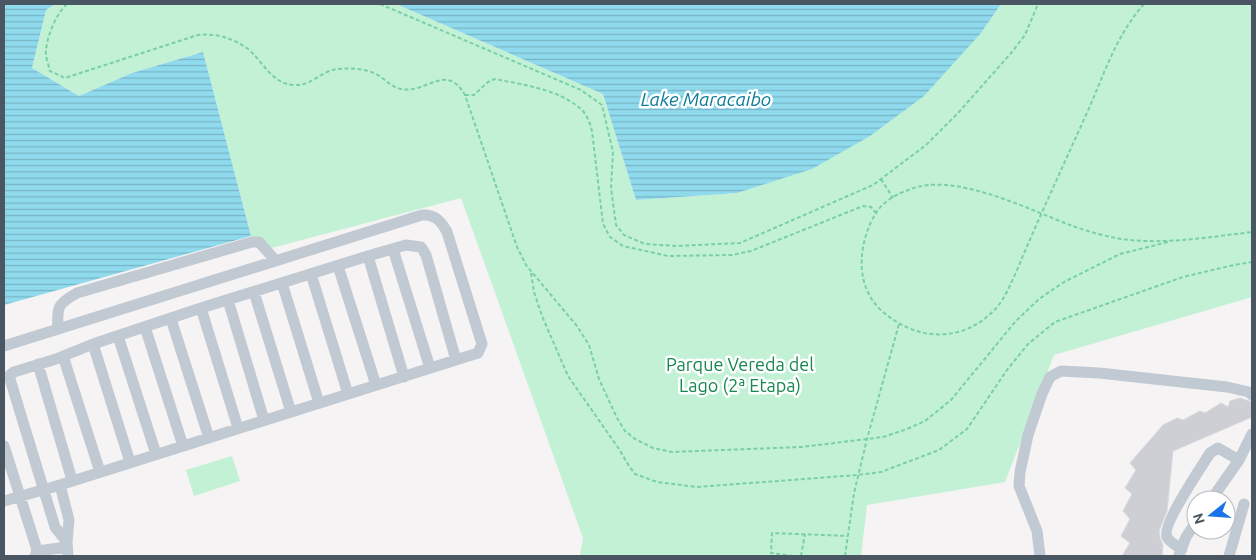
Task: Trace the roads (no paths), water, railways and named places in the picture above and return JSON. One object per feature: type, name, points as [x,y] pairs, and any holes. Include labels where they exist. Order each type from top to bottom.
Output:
[{"type":"lane","points":[[4,346],[429,214],[442,222],[447,232],[482,344],[478,353],[4,501]]},
{"type":"lane","points":[[58,329],[57,310],[63,300],[77,293],[252,242],[259,242],[276,261]]},
{"type":"lane","points":[[68,548],[55,528],[43,490],[10,379],[10,375],[14,372],[201,308],[406,245],[421,247],[426,255],[456,360]]},
{"type":"lane","points":[[393,249],[430,368]]},
{"type":"lane","points":[[368,256],[404,377]]},
{"type":"lane","points":[[338,266],[376,385]]},
{"type":"lane","points":[[311,274],[348,394]]},
{"type":"lane","points":[[282,283],[319,403]]},
{"type":"lane","points":[[254,292],[291,412]]},
{"type":"lane","points":[[228,300],[264,420]]},
{"type":"lane","points":[[201,308],[238,428]]},
{"type":"lane","points":[[171,318],[209,438]]},
{"type":"lane","points":[[145,327],[183,446]]},
{"type":"lane","points":[[118,336],[156,454]]},
{"type":"lane","points":[[93,344],[130,462]]},
{"type":"lane","points":[[63,356],[100,472]]},
{"type":"lane","points":[[38,364],[72,480]]},
{"type":"lane","points":[[1040,556],[1037,531],[1019,486],[1028,435],[1050,377],[1061,371],[1099,373],[1227,387],[1249,392],[1252,396]]},
{"type":"lane","points":[[1218,490],[1238,460],[1252,434]]},
{"type":"lane","points":[[4,446],[37,554],[68,548]]},
{"type":"lane","points":[[1186,537],[1180,553],[1167,538],[1166,533],[1169,520],[1210,453],[1218,448],[1238,460]]},
{"type":"lane","points":[[60,485],[68,520],[68,548]]},
{"type":"lane","points":[[1230,556],[1244,504]]},
{"type":"water","points":[[4,4],[55,4],[46,10],[32,68],[79,96],[132,73],[203,52],[251,236],[4,305]]},
{"type":"water","name":"Lake Maracaibo","points":[[396,4],[1001,4],[981,33],[924,96],[870,136],[812,169],[737,193],[636,200],[603,94]]},
{"type":"park label","name":"Parque Vereda del Lago (2ª Etapa)","points":[[740,374]]}]
